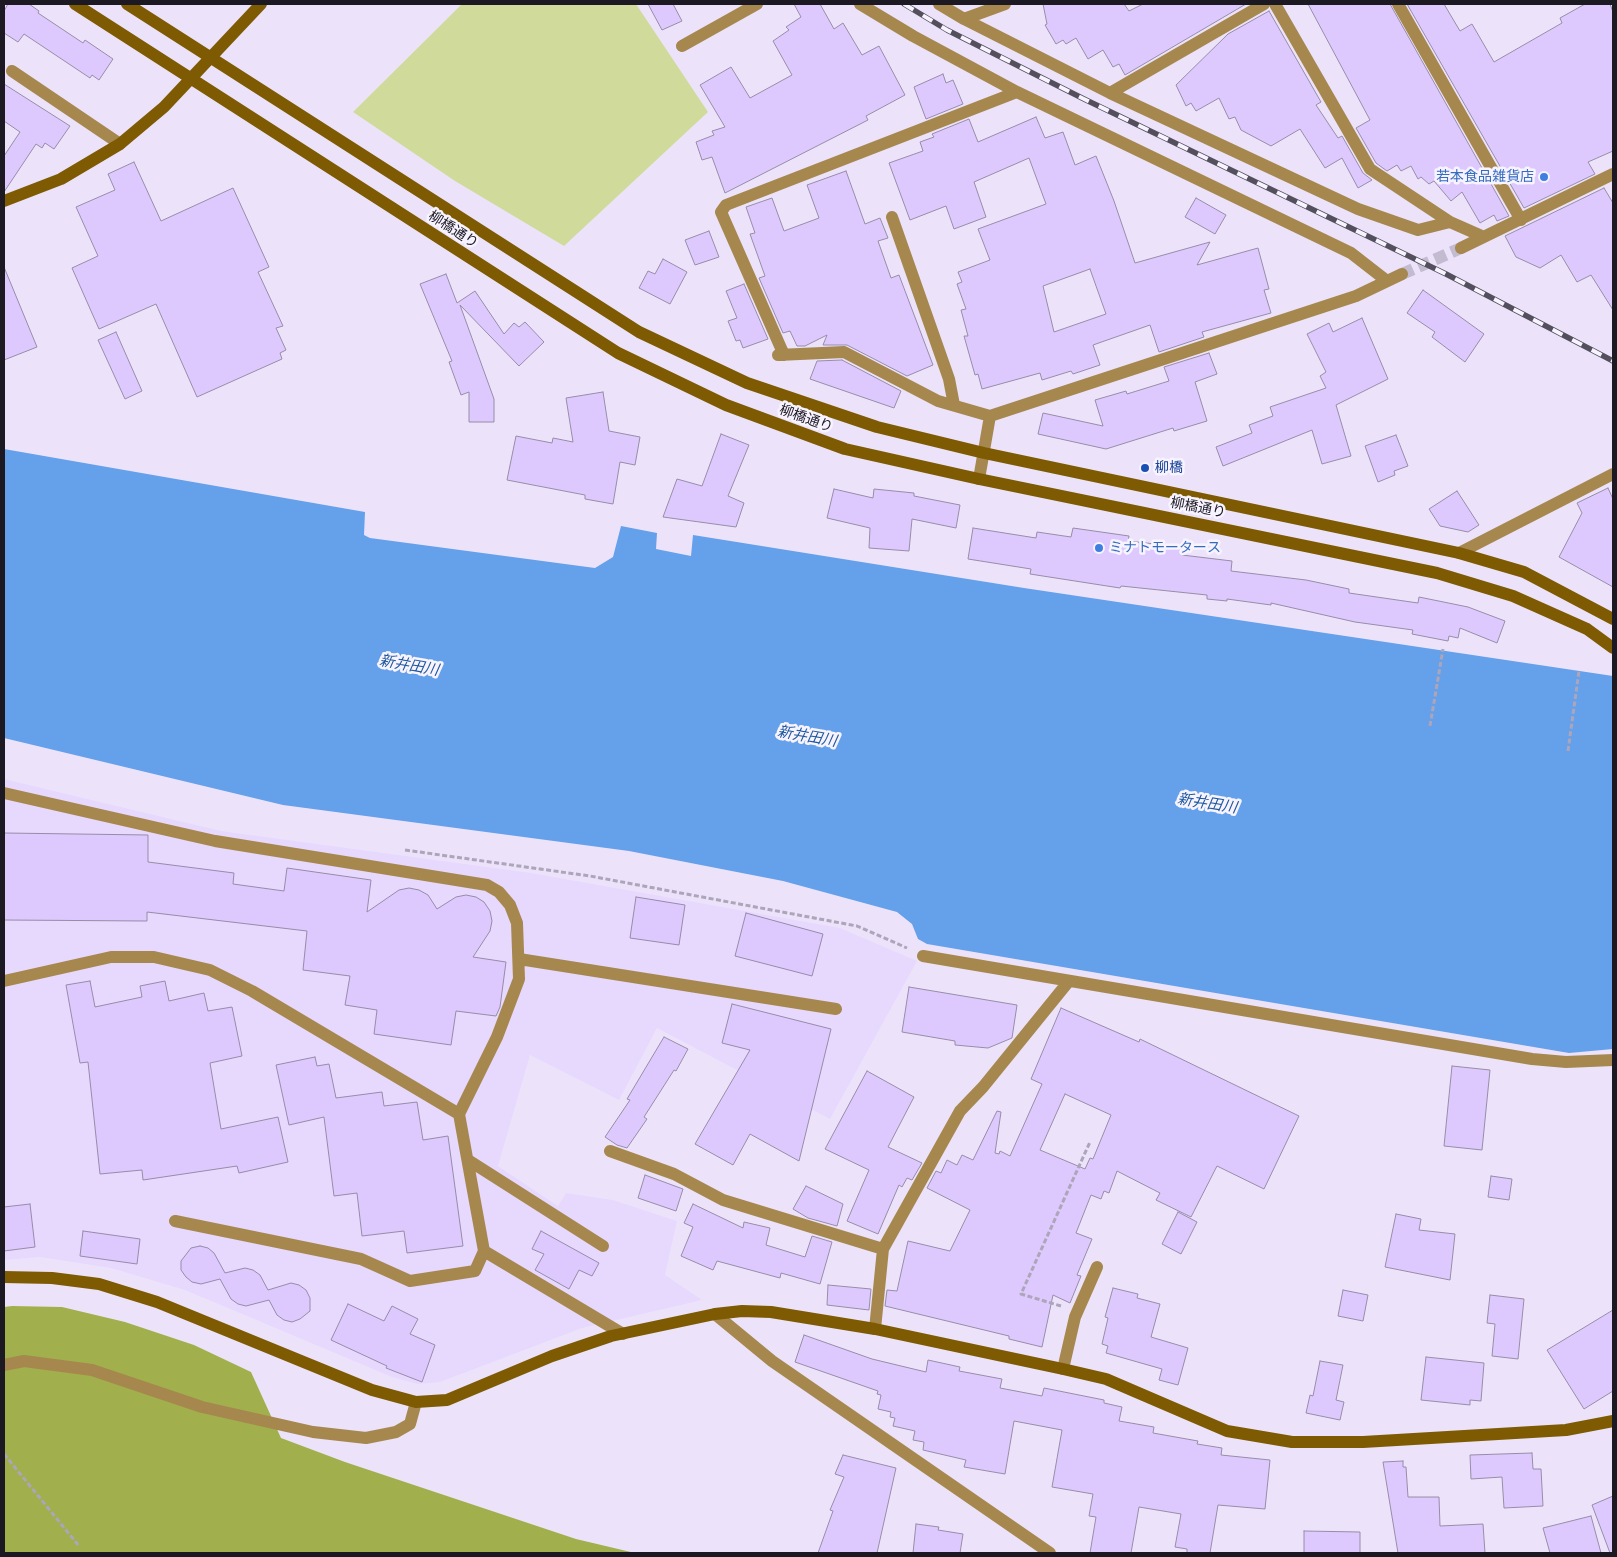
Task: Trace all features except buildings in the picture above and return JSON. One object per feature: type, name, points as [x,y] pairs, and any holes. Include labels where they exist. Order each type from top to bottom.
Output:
[{"type":"street","name":"柳橋通り","points":[[75,4],[618,353],[726,405],[845,449],[979,479],[1437,573],[1513,596],[1587,629],[1613,648]]},
{"type":"street","name":"柳橋通り","points":[[127,4],[639,332],[747,383],[877,426],[984,453],[1459,553],[1524,572],[1613,619]]},
{"type":"street","points":[[4,201],[61,179],[120,144],[164,107],[261,4]]},
{"type":"street","points":[[682,46],[758,4]]},
{"type":"street","points":[[860,4],[913,36],[1017,92],[1351,252],[1387,281]]},
{"type":"street","points":[[939,4],[964,19],[1110,93],[1358,209],[1418,230],[1450,222]]},
{"type":"street","points":[[964,19],[1005,4]]},
{"type":"street","points":[[1110,93],[1264,4]]},
{"type":"street","points":[[1275,4],[1370,169],[1450,222],[1484,237]]},
{"type":"street","points":[[1398,4],[1521,220]]},
{"type":"street","points":[[12,71],[120,144]]},
{"type":"street","points":[[1017,92],[726,205],[721,212],[781,355],[844,352],[938,401],[990,416],[1356,296],[1402,274]]},
{"type":"street","points":[[1461,248],[1613,174]]},
{"type":"street","points":[[892,217],[949,379],[954,405]]},
{"type":"street","points":[[979,479],[990,416]]},
{"type":"street","points":[[1459,553],[1613,474]]},
{"type":"street","points":[[4,793],[215,841],[487,885],[499,892],[510,904],[517,923],[519,979],[497,1037],[459,1114],[484,1251],[475,1271],[410,1281],[361,1259],[175,1221]]},
{"type":"street","points":[[4,981],[111,957],[154,956],[210,970],[252,991],[459,1114]]},
{"type":"street","points":[[924,956],[1532,1059],[1566,1062],[1613,1060]]},
{"type":"street","points":[[519,959],[836,1009]]},
{"type":"street","points":[[875,1329],[883,1249],[960,1111],[983,1087],[1069,981]]},
{"type":"street","points":[[610,1151],[674,1174],[723,1200],[883,1249]]},
{"type":"street","points":[[468,1160],[603,1246]]},
{"type":"street","points":[[484,1251],[622,1334]]},
{"type":"street","points":[[1063,1369],[1078,1312],[1097,1267]]},
{"type":"street","points":[[4,1277],[52,1278],[107,1286],[157,1302],[372,1390],[416,1402],[447,1400],[552,1356],[622,1334],[715,1314],[742,1311],[771,1312],[875,1329],[1106,1379],[1227,1431],[1292,1442],[1362,1442],[1566,1430],[1613,1421]]},
{"type":"street","points":[[715,1314],[772,1361],[1050,1553]]},
{"type":"street","points":[[4,1365],[24,1361],[92,1370],[202,1407],[313,1432],[366,1438],[396,1432],[410,1424],[416,1402]]},
{"type":"path","points":[[1430,726],[1443,649]]},
{"type":"path","points":[[1568,751],[1579,671]]},
{"type":"path","points":[[402,850],[590,876],[857,926],[924,956]]},
{"type":"path","points":[[1078,1312],[1021,1294],[1090,1142]]},
{"type":"path","points":[[4,1454],[79,1546]]},
{"type":"shaded area","points":[[4,779],[221,831],[531,873],[840,928],[917,961],[830,1119],[657,1028],[619,1100],[530,1055],[498,1166],[558,1206],[566,1193],[613,1200],[677,1221],[665,1275],[702,1300],[582,1328],[440,1382],[417,1384],[392,1377],[185,1290],[111,1268],[40,1257],[4,1260]]},
{"type":"green space","points":[[462,4],[636,4],[708,112],[564,246],[455,181],[353,112]]},
{"type":"green space","points":[[4,1307],[62,1307],[125,1322],[194,1345],[251,1372],[281,1438],[345,1462],[576,1539],[635,1553],[4,1553]]},
{"type":"water","name":"新井田川","points":[[4,449],[365,512],[364,535],[370,538],[595,568],[613,557],[621,526],[657,533],[656,549],[691,556],[693,535],[1024,588],[1613,676],[1613,1049],[1569,1053],[927,944],[918,939],[912,924],[897,912],[783,881],[629,851],[283,805],[4,738]]},
{"type":"tunnel","points":[[1402,274],[1461,248]]},
{"type":"railway","points":[[904,4],[947,30],[1084,99],[1446,274],[1613,361]]},
{"type":"place","name":"若本食品雑貨店","points":[[1544,177]]},
{"type":"place","name":"柳橋","points":[[1145,468]]},
{"type":"place","name":"ミナトモータース","points":[[1099,548]]}]
